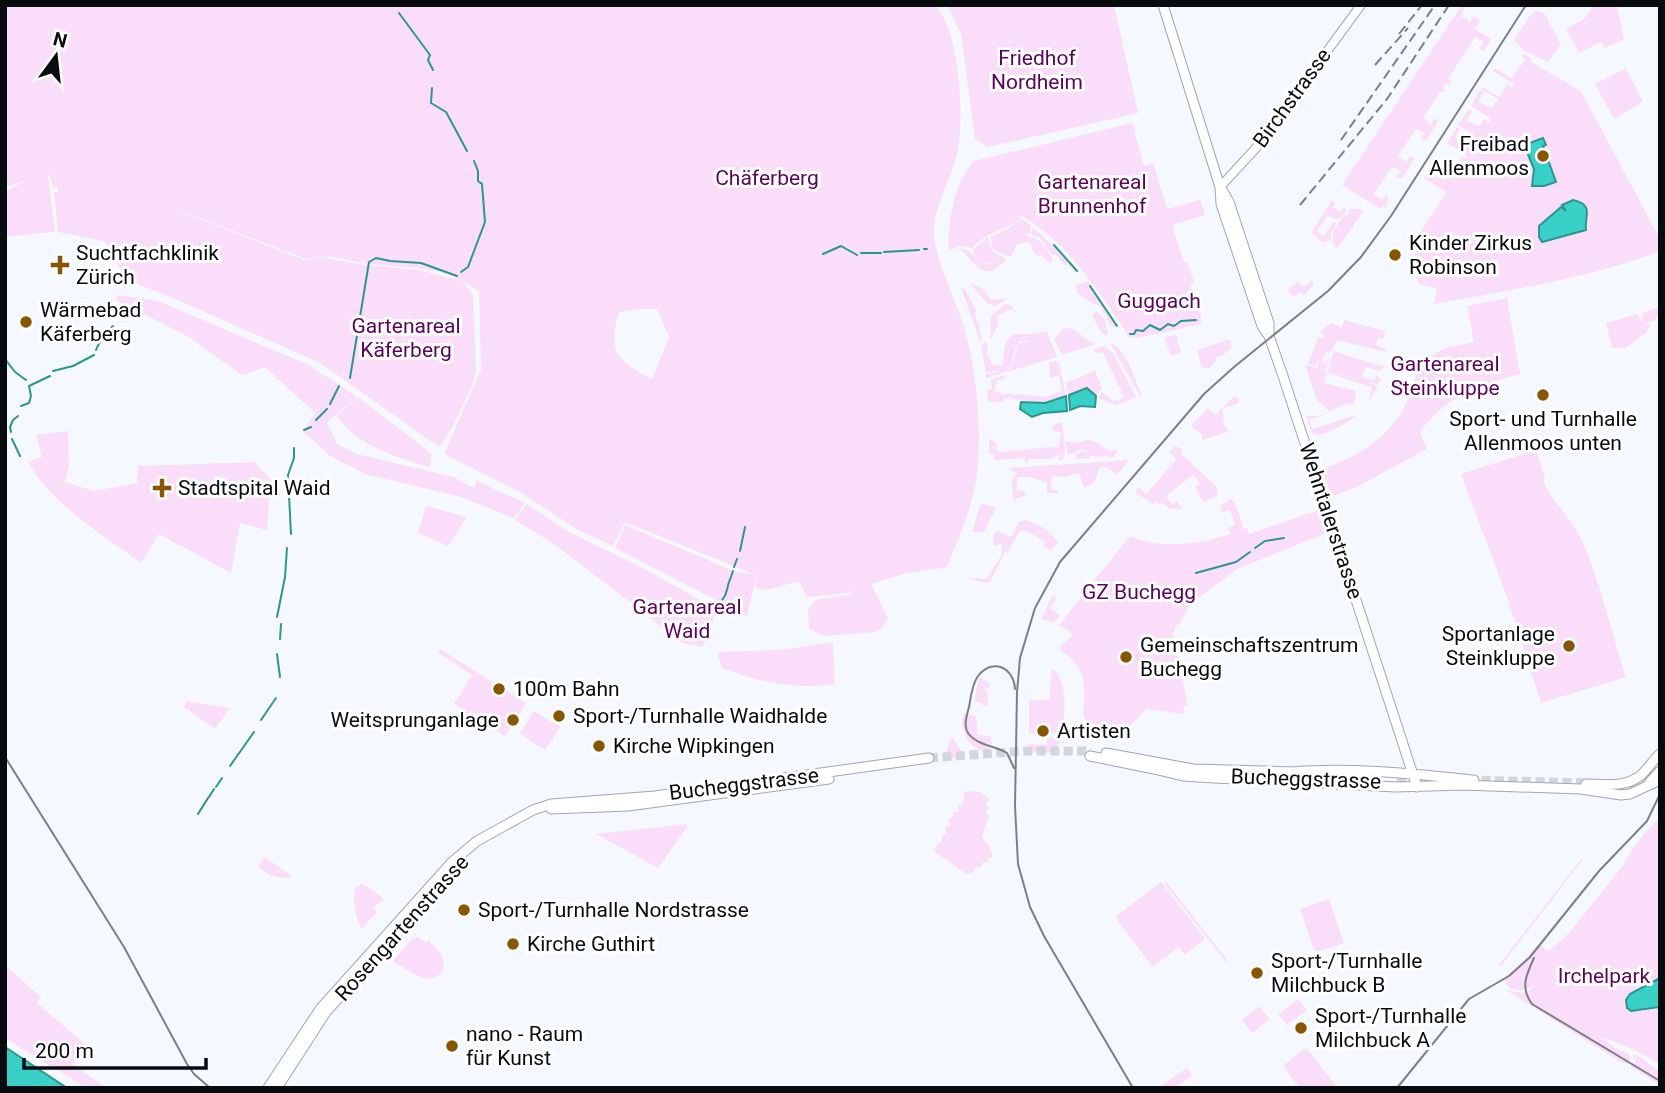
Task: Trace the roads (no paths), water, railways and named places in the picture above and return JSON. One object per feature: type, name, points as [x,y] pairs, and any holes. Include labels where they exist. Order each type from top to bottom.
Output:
[{"type":"main road","name":"Wehntalerstrasse","points":[[1163,5],[1220,187],[1221,204],[1257,314],[1269,337],[1417,787]]},
{"type":"main road","name":"Birchstrasse","points":[[1220,187],[1256,148],[1361,5]]},
{"type":"main road","name":"Bucheggstrasse","points":[[1091,753],[1193,769],[1291,772],[1397,780],[1219,775],[1150,768],[1091,753]]},
{"type":"main road","name":"Bucheggstrasse","points":[[1291,772],[1319,770],[1613,785],[1639,777],[1660,754]]},
{"type":"main road","name":"Bucheggstrasse","points":[[558,803],[656,796],[929,761],[640,804],[572,809]]},
{"type":"main road","points":[[1150,768],[1200,778],[1417,787],[1463,785],[1581,789],[1621,795],[1646,788],[1660,780]]},
{"type":"main road","points":[[1646,788],[1660,771]]},
{"type":"main road","name":"Rosengartenstrasse","points":[[316,1021],[466,848],[533,810],[558,803]]},
{"type":"main road","name":"Rosengartenstrasse","points":[[316,1021],[467,855],[536,814],[572,809]]},
{"type":"main road","points":[[278,1088],[316,1021]]},
{"type":"main road","points":[[268,1088],[298,1050]]},
{"type":"waterway","points":[[399,13],[430,55],[428,60],[433,70]]},
{"type":"waterway","points":[[432,88],[431,103],[446,112],[467,151]]},
{"type":"waterway","points":[[461,272],[468,267],[485,222],[482,184],[478,181],[474,161]]},
{"type":"waterway","points":[[1054,245],[1077,271]]},
{"type":"waterway","points":[[823,254],[841,246],[857,255]]},
{"type":"waterway","points":[[884,252],[919,250]]},
{"type":"waterway","points":[[861,253],[881,253]]},
{"type":"waterway","points":[[350,378],[369,262],[376,258],[421,263],[457,276]]},
{"type":"waterway","points":[[1090,286],[1117,326]]},
{"type":"waterway","points":[[1130,334],[1134,334],[1136,330],[1143,331],[1150,325],[1160,330],[1168,324],[1174,326],[1181,321],[1196,320]]},
{"type":"waterway","points":[[96,350],[113,326]]},
{"type":"waterway","points":[[53,371],[73,366],[94,355]]},
{"type":"waterway","points":[[5,359],[15,372],[26,380]]},
{"type":"waterway","points":[[21,406],[29,403],[29,386],[50,376]]},
{"type":"waterway","points":[[330,404],[339,386]]},
{"type":"waterway","points":[[316,420],[327,409]]},
{"type":"waterway","points":[[11,432],[13,420],[18,416]]},
{"type":"waterway","points":[[304,430],[311,427]]},
{"type":"waterway","points":[[12,439],[20,456]]},
{"type":"waterway","points":[[291,534],[288,475],[294,458],[294,448]]},
{"type":"waterway","points":[[740,551],[745,527]]},
{"type":"waterway","points":[[1255,548],[1265,541],[1284,538]]},
{"type":"waterway","points":[[277,617],[285,577],[287,548]]},
{"type":"waterway","points":[[1196,573],[1236,562],[1250,552]]},
{"type":"waterway","points":[[734,567],[737,559]]},
{"type":"waterway","points":[[728,585],[733,571]]},
{"type":"waterway","points":[[725,596],[728,586]]},
{"type":"waterway","points":[[721,602],[724,597]]},
{"type":"waterway","points":[[280,639],[281,624]]},
{"type":"waterway","points":[[277,654],[280,677]]},
{"type":"waterway","points":[[261,720],[276,698]]},
{"type":"waterway","points":[[230,766],[254,732]]},
{"type":"waterway","points":[[216,787],[222,778]]},
{"type":"waterway","points":[[209,797],[214,789]]},
{"type":"waterway","points":[[198,814],[208,798]]},
{"type":"tunnel","points":[[929,758],[1025,751],[1091,751]]},
{"type":"tunnel","points":[[1397,778],[1415,778]]},
{"type":"tunnel","points":[[1602,789],[1628,787],[1653,779]]},
{"type":"tunnel","points":[[1468,780],[1593,783]]},
{"type":"tram line","points":[[1133,1088],[1044,936],[1030,907],[1018,864],[1015,806],[1017,692],[1020,658],[1035,608],[1060,562],[1204,394],[1328,291],[1361,257],[1391,216],[1526,5]]},
{"type":"tram line","points":[[1014,768],[1007,753],[976,740],[968,733],[966,724],[973,686],[984,670],[1002,667],[1011,675],[1015,689]]},
{"type":"tram line","points":[[5,757],[124,947],[187,1064],[210,1088]]},
{"type":"tram line","points":[[1397,1088],[1469,999],[1509,976],[1530,957],[1599,871],[1647,821],[1660,794]]},
{"type":"tram line","points":[[1534,958],[1525,987],[1532,1004],[1660,1081]]},
{"type":"railway","points":[[1399,34],[1422,5]]},
{"type":"railway","points":[[1341,140],[1435,5]]},
{"type":"railway","points":[[1300,205],[1387,99],[1449,5]]},
{"type":"railway","points":[[1375,65],[1408,28]]},
{"type":"place","name":"Freibad Allenmoos","points":[[1543,156]]},
{"type":"place","name":"Kinder Zirkus Robinson","points":[[1395,255]]},
{"type":"place","name":"Suchtfachklinik Zürich","points":[[60,265]]},
{"type":"place","name":"Wärmebad Käferberg","points":[[26,322]]},
{"type":"place","name":"Sport- und Turnhalle Allenmoos unten","points":[[1543,395]]},
{"type":"place","name":"Stadtspital Waid","points":[[162,488]]},
{"type":"place","name":"Sportanlage Steinkluppe","points":[[1569,646]]},
{"type":"place","name":"Gemeinschaftszentrum Buchegg","points":[[1126,657]]},
{"type":"place","name":"100m Bahn","points":[[499,689]]},
{"type":"place","name":"Sport-/Turnhalle Waidhalde","points":[[559,716]]},
{"type":"place","name":"Weitsprunganlage","points":[[513,720]]},
{"type":"place","name":"Artisten","points":[[1043,731]]},
{"type":"place","name":"Kirche Wipkingen","points":[[599,746]]},
{"type":"place","name":"Sport-/Turnhalle Nordstrasse","points":[[464,910]]},
{"type":"place","name":"Kirche Guthirt","points":[[513,944]]},
{"type":"place","name":"Sport-/Turnhalle Milchbuck B","points":[[1257,973]]},
{"type":"place","name":"Sport-/Turnhalle Milchbuck A","points":[[1301,1028]]},
{"type":"place","name":"nano - Raum für Kunst","points":[[452,1046]]},
{"type":"park label","name":"Friedhof Nordheim","points":[[1037,70]]},
{"type":"park label","name":"Chäferberg","points":[[767,178]]},
{"type":"park label","name":"Gartenareal Brunnenhof","points":[[1092,194]]},
{"type":"park label","name":"Guggach","points":[[1159,301]]},
{"type":"park label","name":"Gartenareal Käferberg","points":[[406,338]]},
{"type":"park label","name":"Gartenareal Steinkluppe","points":[[1445,376]]},
{"type":"park label","name":"GZ Buchegg","points":[[1139,592]]},
{"type":"park label","name":"Gartenareal Waid","points":[[687,619]]},
{"type":"park label","name":"Irchelpark","points":[[1604,976]]}]
